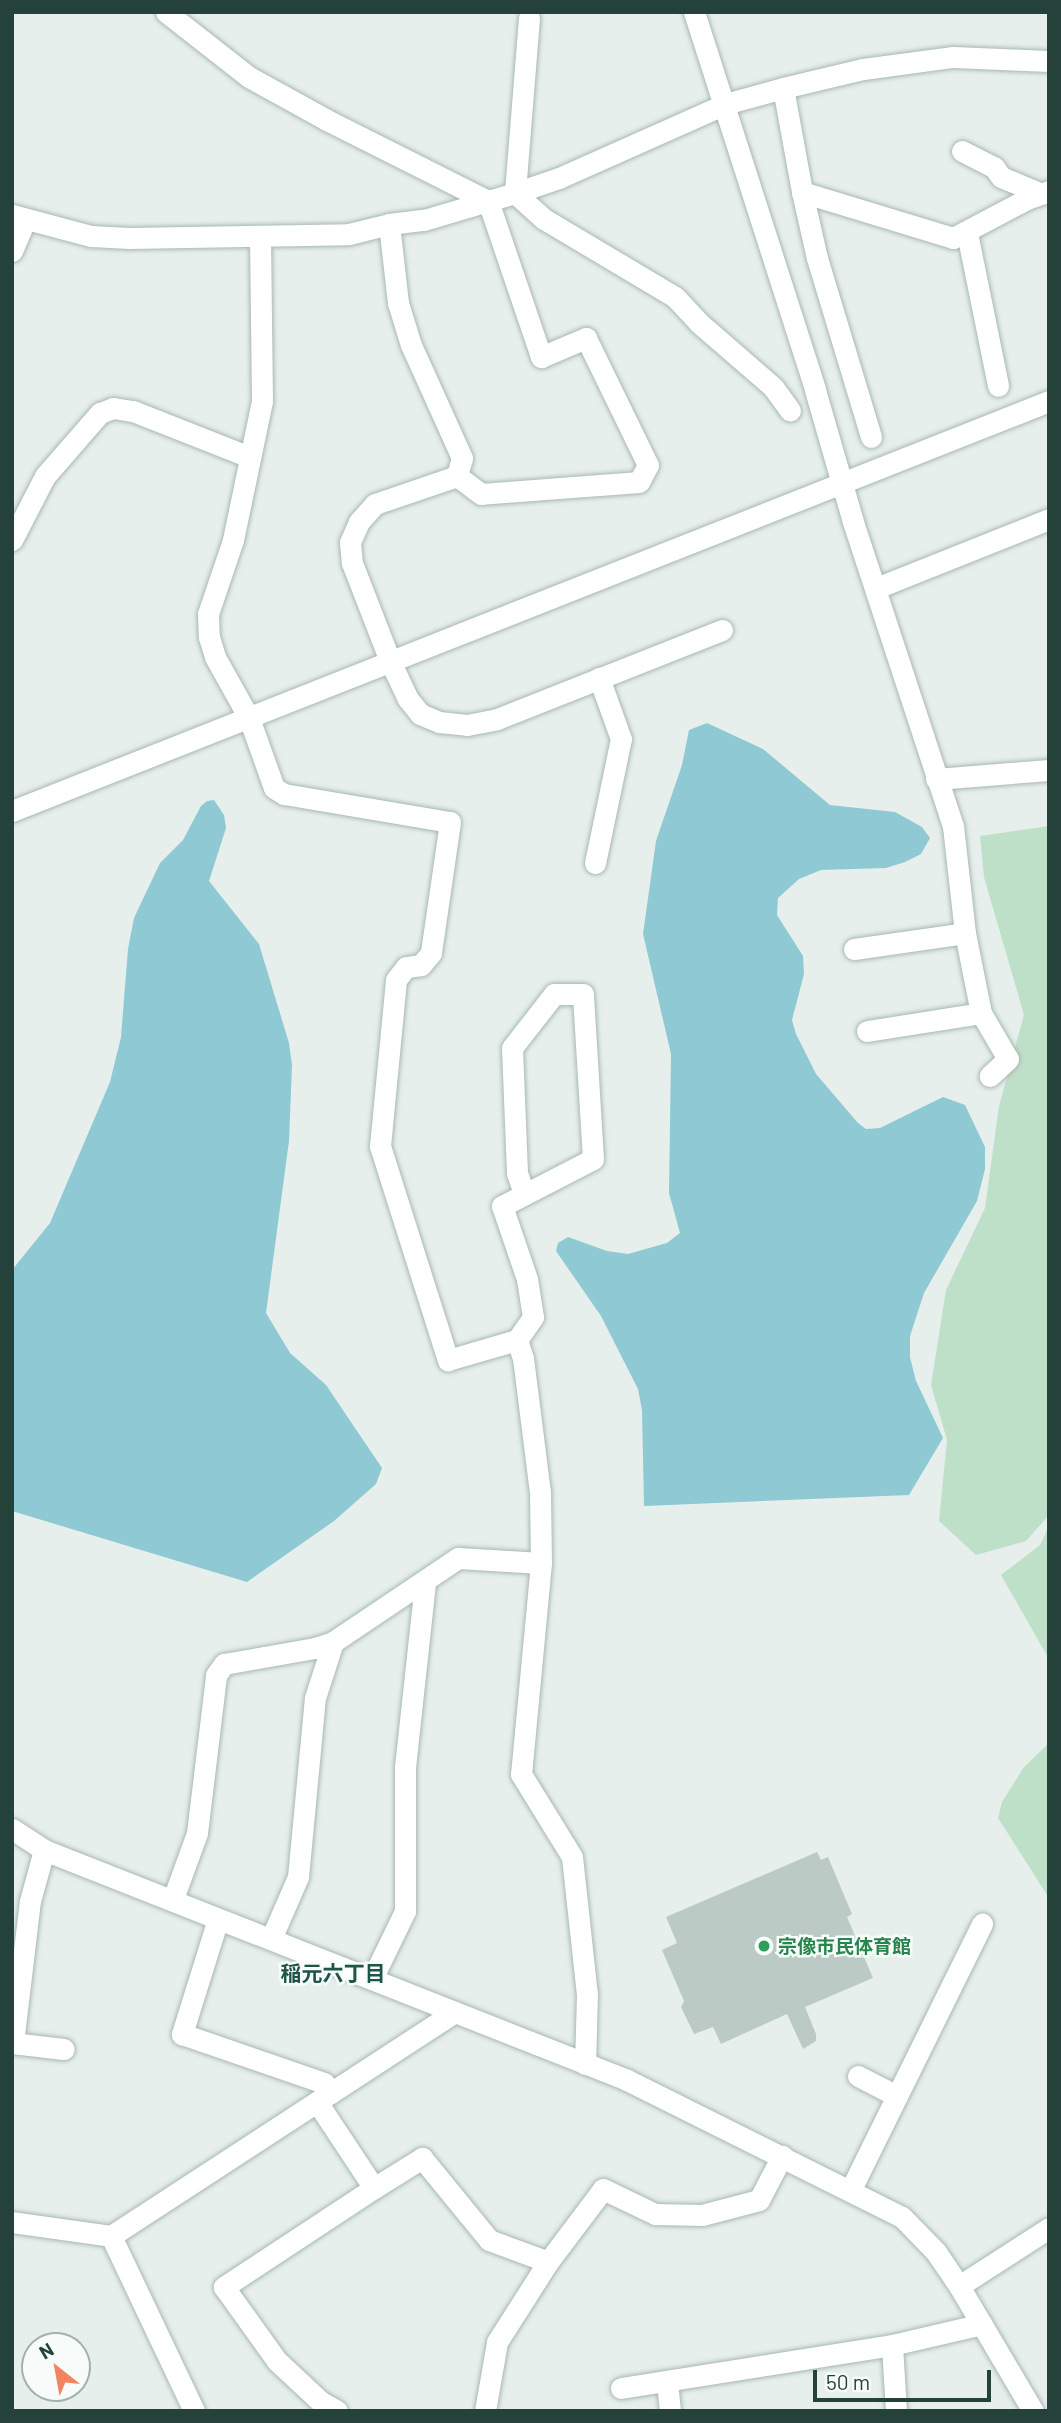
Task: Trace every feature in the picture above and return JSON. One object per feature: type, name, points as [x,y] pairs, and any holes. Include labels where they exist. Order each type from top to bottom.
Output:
[{"type":"street","points":[[166,12],[249,77],[327,120],[488,201],[541,357],[586,338],[648,465],[639,482],[481,494],[457,476]]},
{"type":"street","points":[[694,12],[843,482],[853,522],[953,826],[965,933],[981,1013],[1007,1059],[990,1076]]},
{"type":"street","points":[[516,193],[529,18]]},
{"type":"street","points":[[12,251],[19,218],[91,236],[260,237],[349,234],[389,224],[424,220],[516,193],[559,178],[725,104],[783,88],[863,69],[953,57],[1049,61]]},
{"type":"street","points":[[783,88],[817,258],[871,437]]},
{"type":"street","points":[[962,151],[994,167],[1001,177],[1045,192]]},
{"type":"street","points":[[802,192],[953,238],[1045,192]]},
{"type":"street","points":[[516,193],[544,219],[675,297],[698,322],[774,387],[790,410]]},
{"type":"street","points":[[389,224],[398,303],[411,345],[462,458],[457,476]]},
{"type":"street","points":[[967,233],[998,386]]},
{"type":"street","points":[[260,237],[262,401],[233,540],[208,614],[215,657],[249,718],[274,788],[284,794],[450,822],[431,953],[421,965],[406,967],[396,980],[380,1146],[448,1360],[517,1340],[533,1317],[527,1279],[502,1206],[593,1159],[583,994],[554,994],[512,1048],[517,1173],[524,1193]]},
{"type":"street","points":[[12,811],[1049,401]]},
{"type":"street","points":[[12,540],[45,476],[100,413],[113,408],[133,411],[250,457]]},
{"type":"street","points":[[457,476],[405,491],[376,504],[359,522],[351,542],[352,563],[390,661],[408,699],[420,714],[439,722],[467,725],[497,719],[722,630]]},
{"type":"street","points":[[876,588],[1049,519]]},
{"type":"street","points":[[595,863],[621,738],[599,678]]},
{"type":"street","points":[[936,779],[1049,770]]},
{"type":"street","points":[[855,949],[965,933]]},
{"type":"street","points":[[867,1031],[981,1013]]},
{"type":"street","points":[[517,1340],[523,1358],[540,1492],[541,1563],[521,1774],[572,1857],[587,1994],[585,2064]]},
{"type":"street","points":[[173,1899],[197,1833],[216,1675],[225,1664],[315,1648],[333,1642],[425,1583],[458,1558],[541,1563]]},
{"type":"street","points":[[372,1979],[405,1912],[405,1767],[425,1583]]},
{"type":"street","points":[[271,1940],[298,1877],[315,1698],[333,1642]]},
{"type":"street","points":[[12,1829],[44,1850],[625,2079],[851,2189],[901,2217],[936,2252],[1033,2411]]},
{"type":"street","points":[[44,1850],[30,1901],[13,2043],[64,2049]]},
{"type":"street","points":[[218,1919],[182,2034],[324,2083],[324,2097],[374,2188]]},
{"type":"street","points":[[851,2189],[982,1924]]},
{"type":"street","points":[[12,2222],[111,2236],[454,2012]]},
{"type":"street","points":[[858,2076],[897,2096]]},
{"type":"street","points":[[485,2411],[497,2342],[548,2262],[603,2189],[655,2214],[702,2215],[759,2200],[782,2156]]},
{"type":"street","points":[[337,2411],[321,2402],[277,2361],[224,2287],[422,2158],[489,2240],[548,2262]]},
{"type":"street","points":[[959,2286],[1049,2228]]},
{"type":"street","points":[[111,2236],[194,2411]]},
{"type":"street","points":[[621,2388],[892,2345],[982,2324]]},
{"type":"street","points":[[892,2345],[896,2411]]},
{"type":"street","points":[[667,2382],[670,2411]]},
{"type":"green space","points":[[1049,826],[1049,1515],[1026,1541],[976,1555],[939,1521],[947,1440],[931,1385],[946,1290],[985,1208],[999,1106],[1024,1015],[984,877],[980,836]]},
{"type":"green space","points":[[1049,1526],[1049,1659],[1001,1575],[1040,1545]]},
{"type":"green space","points":[[1049,1743],[1049,1898],[998,1818],[1002,1802],[1024,1767]]},
{"type":"water","points":[[707,723],[763,749],[830,805],[895,812],[922,827],[930,838],[921,854],[886,868],[821,870],[799,879],[778,898],[777,915],[803,956],[804,974],[792,1020],[796,1034],[816,1074],[858,1123],[866,1129],[880,1128],[943,1097],[965,1105],[985,1147],[985,1169],[977,1201],[924,1293],[910,1336],[910,1357],[916,1381],[943,1438],[909,1495],[644,1506],[642,1410],[638,1389],[601,1316],[556,1251],[558,1243],[568,1237],[607,1251],[628,1254],[667,1243],[680,1233],[669,1193],[671,1054],[643,934],[656,841],[682,765],[689,730]]},
{"type":"water","points":[[214,800],[224,815],[226,828],[209,881],[259,944],[289,1043],[292,1065],[289,1141],[266,1313],[290,1353],[326,1385],[382,1468],[376,1484],[334,1521],[247,1582],[12,1511],[12,1270],[50,1223],[110,1082],[121,1037],[128,949],[134,918],[160,863],[183,840],[201,806]]},
{"type":"building","name":"宗像市民体育館","points":[[817,1852],[821,1860],[828,1857],[852,1914],[847,1917],[873,1978],[805,2007],[816,2034],[816,2041],[803,2049],[787,2014],[721,2044],[713,2027],[694,2034],[681,2007],[684,2001],[662,1950],[677,1943],[666,1917]]},
{"type":"place","name":"宗像市民体育館","points":[[764,1946]]},
{"type":"district","name":"稲元六丁目","points":[[333,1973]]}]
